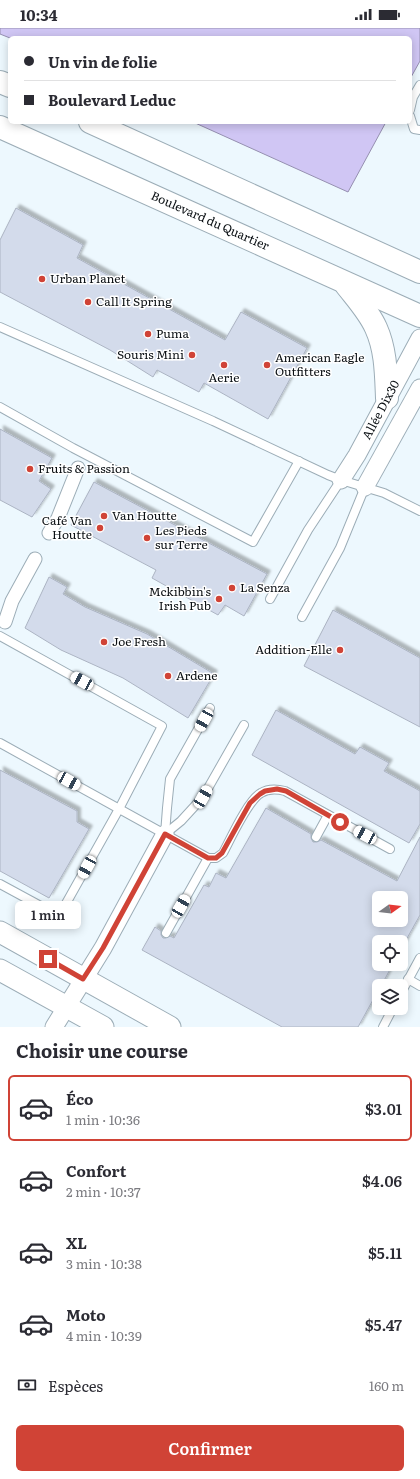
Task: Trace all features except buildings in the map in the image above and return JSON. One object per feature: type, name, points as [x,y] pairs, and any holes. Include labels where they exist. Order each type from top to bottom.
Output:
[{"type":"main road","points":[[94,124],[420,272]]},
{"type":"main road","name":"Boulevard du Quartier","points":[[0,126],[420,316]]},
{"type":"main road","points":[[344,282],[370,317],[378,333],[385,359],[387,398]]},
{"type":"street","name":"Allée Dix30","points":[[341,480],[357,455],[420,338]]},
{"type":"street","name":"Allée Dix30","points":[[365,487],[415,405],[420,388]]},
{"type":"street","points":[[49,533],[58,518],[78,468]]},
{"type":"street","points":[[5,622],[12,601],[35,559]]},
{"type":"street","points":[[54,1027],[103,948],[165,834]]},
{"type":"street","points":[[0,932],[170,1027]]},
{"type":"street","points":[[0,970],[103,1027]]},
{"type":"lane","points":[[412,101],[420,85]]},
{"type":"lane","points":[[412,122],[414,128],[420,130]]},
{"type":"lane","points":[[0,327],[213,421],[341,480],[384,493],[420,511]]},
{"type":"lane","points":[[0,407],[67,445],[254,542],[299,461]]},
{"type":"lane","points":[[270,599],[308,530],[341,480]]},
{"type":"lane","points":[[302,617],[340,548],[365,487]]},
{"type":"lane","points":[[0,636],[162,726],[119,809],[59,916],[0,884]]},
{"type":"lane","points":[[165,834],[170,779],[210,708]]},
{"type":"lane","points":[[165,834],[181,821],[203,797],[244,725]]},
{"type":"lane","points":[[0,743],[208,858],[216,858],[222,853],[250,803],[265,791],[277,789],[286,791],[390,849]]},
{"type":"lane","points":[[316,837],[328,815]]},
{"type":"lane","points":[[166,933],[208,858]]},
{"type":"lane","points":[[420,958],[408,979],[420,986]]},
{"type":"lane","points":[[383,1027],[389,1015]]},
{"type":"shaded area","points":[[0,28],[420,28],[420,61],[412,75],[412,36],[8,37],[0,34]]},
{"type":"shaded area","points":[[197,124],[385,124],[348,192]]},
{"type":"place","name":"Urban Planet","points":[[42,279]]},
{"type":"place","name":"Call It Spring","points":[[88,302]]},
{"type":"place","name":"Puma","points":[[148,334]]},
{"type":"place","name":"Souris Mini","points":[[192,355]]},
{"type":"place","name":"Aerie","points":[[224,365]]},
{"type":"place","name":"American Eagle Outfitters","points":[[267,365]]},
{"type":"place","name":"Fruits & Passion","points":[[30,469]]},
{"type":"place","name":"Van Houtte","points":[[104,516]]},
{"type":"place","name":"Café Van Houtte","points":[[100,528]]},
{"type":"place","name":"Les Pieds sur Terre","points":[[147,538]]},
{"type":"place","name":"La Senza","points":[[232,588]]},
{"type":"place","name":"Mckibbin's Irish Pub","points":[[219,599]]},
{"type":"place","name":"Joe Fresh","points":[[104,642]]},
{"type":"place","name":"Addition-Elle","points":[[340,650]]},
{"type":"place","name":"Ardene","points":[[168,676]]},
{"type":"route","points":[[48,959],[83,979],[103,948],[165,834],[208,858],[216,858],[222,853],[250,803],[260,794],[272,789],[286,791],[340,822]]}]
